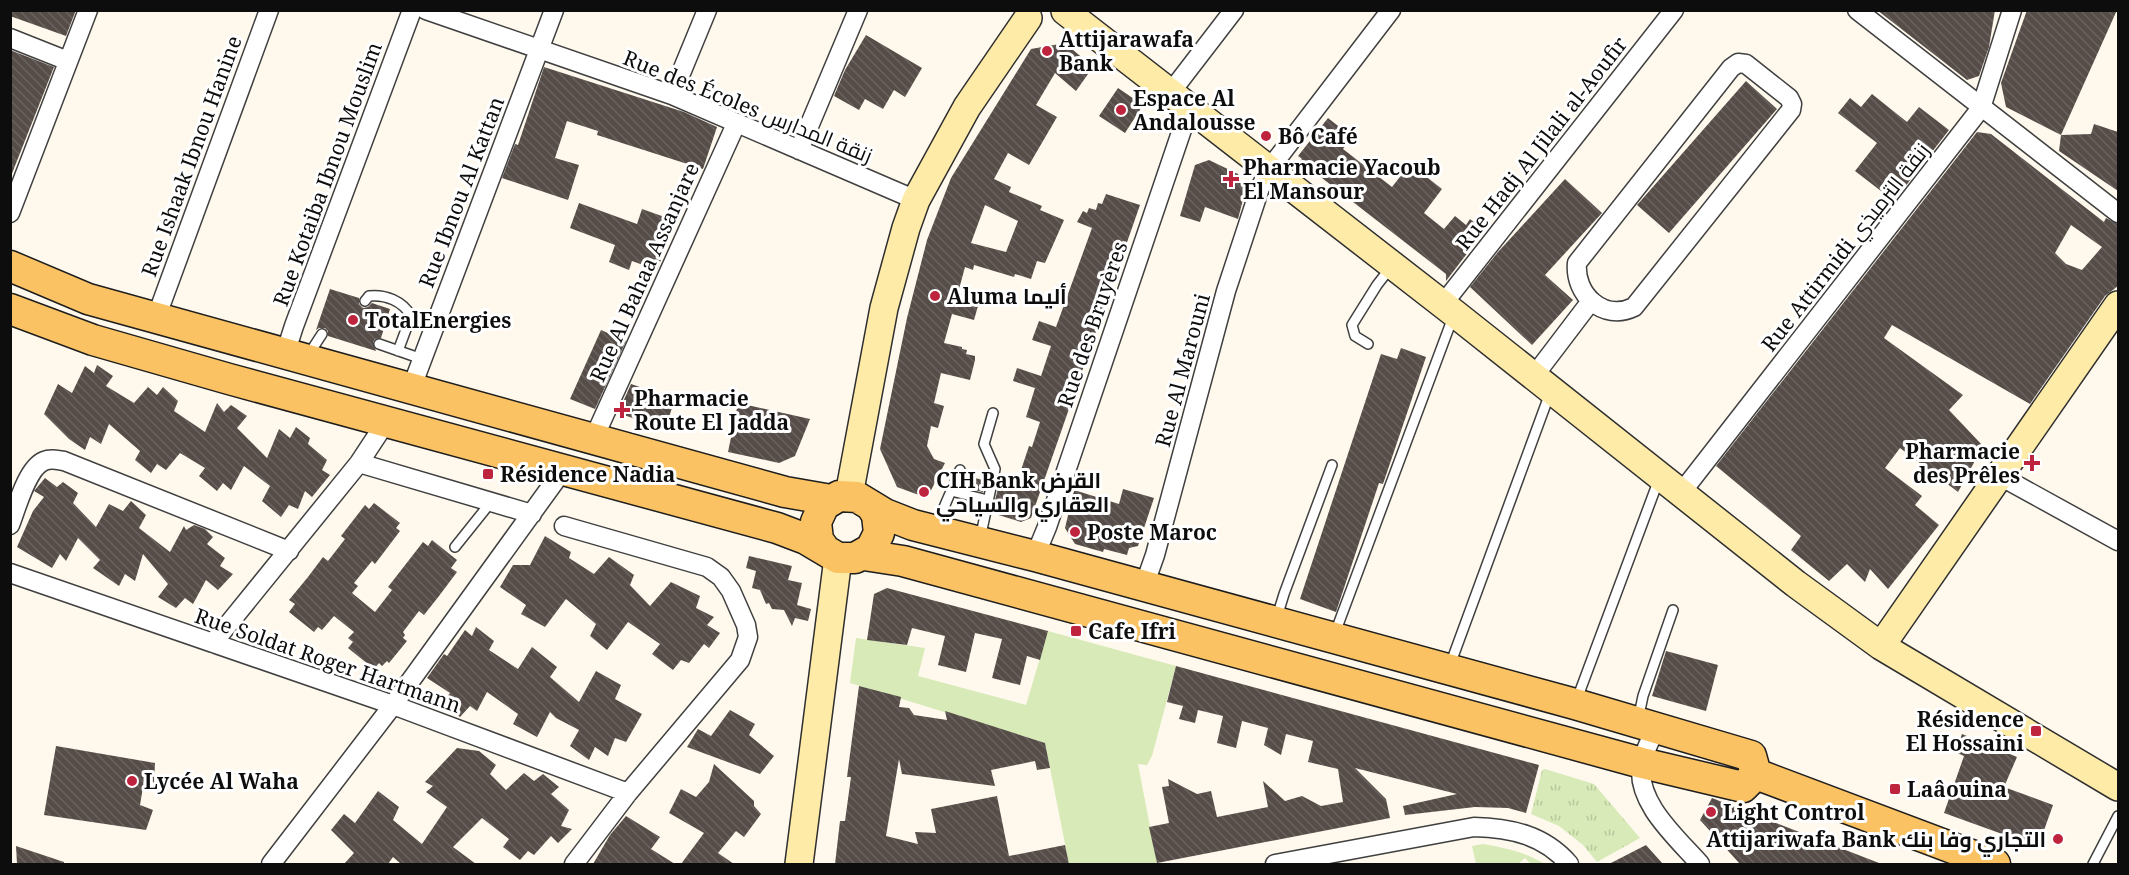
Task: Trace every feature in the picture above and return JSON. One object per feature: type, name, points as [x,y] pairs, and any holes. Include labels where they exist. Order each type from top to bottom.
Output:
[{"type":"main road","points":[[850,501],[884,308],[916,200],[971,100],[1024,14],[1035,21],[1048,22],[1056,20],[1066,11],[1449,308],[1796,584],[1881,646],[2118,787]]},
{"type":"main road","points":[[10,266],[88,299],[785,492],[850,501],[897,520],[1575,704],[1752,756],[1756,774]]},
{"type":"main road","points":[[10,289],[88,299]]},
{"type":"main road","points":[[1881,646],[2118,305]]},
{"type":"main road","points":[[10,309],[93,340],[777,528],[841,553],[903,561],[1642,763],[1743,787],[1756,774]]},
{"type":"main road","points":[[10,326],[93,340]]},
{"type":"main road","points":[[850,501],[877,515],[879,533],[876,541],[841,553],[818,540],[816,522],[824,505],[850,501]]},
{"type":"main road","points":[[799,864],[841,553]]},
{"type":"main road","points":[[1756,774],[1995,864]]},
{"type":"street","points":[[10,213],[15,189],[88,10]]},
{"type":"street","name":"Rue Ishaak Ibnou Hanine","points":[[156,318],[269,10]]},
{"type":"street","name":"Rue Kotaiba Ibnou Mouslim","points":[[296,356],[294,326],[412,10]]},
{"type":"street","name":"Rue des Écoles زنقة المدارس","points":[[426,10],[672,95],[916,200]]},
{"type":"street","name":"Rue Ibnou Al Kattan","points":[[411,389],[554,10]]},
{"type":"street","points":[[672,95],[707,10]]},
{"type":"street","points":[[799,150],[858,10]]},
{"type":"street","name":"Rue des Bruyères","points":[[1035,556],[1047,527],[1180,99],[1234,10]]},
{"type":"street","name":"Rue Al Marouni","points":[[1144,586],[1155,555],[1226,291],[1260,188],[1270,168],[1391,10]]},
{"type":"street","name":"Rue Hadj Al Jilali al-Aoufir","points":[[1449,308],[1674,10]]},
{"type":"street","points":[[1857,10],[2118,213]]},
{"type":"street","name":"Rue Attirmidi زنقة الترميذي","points":[[1670,485],[1981,108],[2012,10]]},
{"type":"street","points":[[10,39],[68,61]]},
{"type":"street","points":[[1738,63],[1746,64],[1790,98],[1791,110],[1634,307],[1624,312],[1614,312],[1591,302],[1578,282],[1578,263],[1731,68],[1738,63]]},
{"type":"street","name":"Rue Al Bahaa Assanjare","points":[[594,440],[736,124]]},
{"type":"street","points":[[1543,383],[1591,302]]},
{"type":"street","points":[[213,643],[359,463],[386,422]]},
{"type":"street","points":[[10,525],[30,475],[35,467],[51,459],[64,461],[289,551]]},
{"type":"street","points":[[359,463],[532,514]]},
{"type":"street","points":[[271,864],[393,705],[562,470]]},
{"type":"street","points":[[2000,476],[2118,541]]},
{"type":"street","points":[[564,526],[707,567],[721,577],[731,591],[746,625],[748,637],[740,660],[628,793],[574,864]]},
{"type":"street","name":"Rue Soldat Roger Hartmann","points":[[10,573],[393,705],[628,793]]},
{"type":"street","points":[[1646,725],[1641,778],[1650,806],[1700,864]]},
{"type":"street","points":[[1275,864],[1474,827],[1517,831],[1530,835],[1554,849],[1569,864]]},
{"type":"lane","points":[[1368,344],[1355,336],[1352,325],[1377,285],[1393,265]]},
{"type":"lane","points":[[365,301],[369,296],[377,295],[399,302],[407,309],[411,316],[398,351]]},
{"type":"lane","points":[[1333,638],[1449,308]]},
{"type":"lane","points":[[296,356],[322,334]]},
{"type":"lane","points":[[379,344],[422,359]]},
{"type":"lane","points":[[1448,669],[1543,383]]},
{"type":"lane","points":[[980,542],[995,468],[984,444],[993,413]]},
{"type":"lane","points":[[1276,622],[1284,594],[1332,465]]},
{"type":"lane","points":[[934,530],[960,470]]},
{"type":"lane","points":[[1575,704],[1584,676],[1670,485]]},
{"type":"lane","points":[[951,491],[988,500]]},
{"type":"lane","points":[[455,547],[491,502]]},
{"type":"lane","points":[[1646,725],[1643,696],[1673,610]]},
{"type":"lane","points":[[2093,864],[2118,816]]},
{"type":"lane","points":[[2108,836],[2118,842]]},
{"type":"green space","points":[[1048,631],[1176,666],[1152,756],[1147,765],[1138,764],[1157,863],[1069,864],[1045,743],[850,683],[856,638],[925,648],[918,676],[1026,705]]},
{"type":"green space","points":[[1542,770],[1594,784],[1640,838],[1597,862],[1583,845],[1559,826],[1531,814]]},
{"type":"green space","points":[[1483,844],[1515,851],[1545,864],[1531,864],[1525,858],[1518,864],[1476,864],[1472,846]]},
{"type":"building","points":[[10,10],[76,10],[66,36],[10,16]]},
{"type":"building","points":[[1877,10],[1995,10],[1989,47],[1979,76],[1967,80]]},
{"type":"building","points":[[2027,10],[2117,10],[2061,135],[2006,107],[2001,83]]},
{"type":"building","points":[[866,35],[922,68],[905,97],[894,90],[883,109],[865,99],[859,110],[834,96],[845,70]]},
{"type":"building","points":[[1065,43],[1093,67],[1076,91],[1055,73],[1036,105],[1057,117],[1029,165],[1008,153],[994,179],[1011,187],[1009,192],[1042,206],[1040,210],[1064,220],[1045,263],[1037,261],[1031,279],[1015,274],[1014,277],[974,265],[973,270],[965,267],[958,293],[980,299],[974,320],[952,314],[944,343],[962,347],[967,350],[966,354],[975,356],[975,360],[970,380],[941,373],[934,403],[944,406],[938,428],[931,426],[927,446],[934,459],[945,463],[927,498],[897,487],[880,449],[907,318],[927,240],[951,178],[1031,49]],"holes":[[[985,205],[1018,221],[1006,252],[971,243]]]},
{"type":"building","points":[[10,50],[54,67],[11,176],[10,176]]},
{"type":"building","points":[[544,67],[684,112],[717,127],[703,169],[597,135],[598,131],[567,121],[555,158],[579,165],[568,200],[502,178],[515,144],[518,145]]},
{"type":"building","points":[[1746,81],[1777,109],[1669,233],[1637,205]]},
{"type":"building","name":"Espace Al Andalousse","points":[[1118,88],[1143,105],[1125,133],[1099,116]]},
{"type":"building","points":[[1872,94],[1907,122],[1919,107],[1949,130],[1894,201],[1855,171],[1877,143],[1838,113],[1850,98],[1861,107]]},
{"type":"building","points":[[1328,118],[1352,137],[1343,149],[1392,187],[1410,164],[1442,189],[1424,213],[1444,229],[1455,216],[1466,225],[1470,219],[1485,230],[1446,281],[1446,274],[1300,161],[1302,159],[1298,156]]},
{"type":"building","points":[[2094,124],[2118,132],[2118,191],[2059,151],[2061,135],[2091,134]]},
{"type":"building","points":[[1977,132],[1991,134],[2104,222],[2106,218],[2118,224],[2118,286],[2105,296],[2030,404],[1892,325],[1884,338],[1963,395],[1949,410],[1983,446],[1958,492],[1900,448],[1885,468],[1922,496],[1915,505],[1939,525],[1888,589],[1870,569],[1865,582],[1847,564],[1829,581],[1791,550],[1801,536],[1716,466]],"holes":[[[2071,225],[2102,247],[2082,270],[2066,264],[2055,253]]]},
{"type":"building","points":[[1209,160],[1238,174],[1245,192],[1238,219],[1205,207],[1200,222],[1180,216],[1195,165]]},
{"type":"building","points":[[1565,179],[1602,213],[1545,275],[1573,300],[1532,345],[1470,287],[1498,252]]},
{"type":"building","points":[[1106,194],[1140,205],[1031,518],[1021,522],[992,513],[999,484],[1002,486],[1006,475],[1018,479],[1040,422],[1026,417],[1035,388],[1013,381],[1017,368],[1041,376],[1051,346],[1032,340],[1039,321],[1056,327],[1092,228],[1077,222],[1083,211],[1087,213],[1089,208],[1096,210],[1098,203],[1102,204]]},
{"type":"building","points":[[579,203],[637,224],[642,209],[676,221],[657,270],[632,261],[629,270],[609,262],[615,245],[570,228]]},
{"type":"building","points":[[330,289],[359,298],[359,304],[363,308],[372,303],[390,309],[381,338],[373,342],[376,351],[328,336],[325,328],[316,330]]},
{"type":"building","points":[[601,330],[626,341],[595,409],[570,399]]},
{"type":"building","points":[[1401,348],[1426,357],[1383,484],[1379,483],[1336,612],[1300,599],[1381,354],[1397,359]]},
{"type":"building","points":[[97,365],[113,376],[106,386],[134,403],[148,387],[157,395],[163,387],[178,401],[174,411],[205,432],[217,403],[224,412],[231,405],[247,416],[237,428],[267,458],[279,429],[290,438],[296,427],[310,438],[308,444],[327,460],[322,470],[330,475],[312,497],[305,491],[298,509],[289,505],[281,517],[262,501],[270,486],[244,466],[231,490],[223,483],[217,491],[199,476],[205,468],[180,453],[166,470],[157,464],[151,473],[135,460],[140,451],[109,424],[101,444],[90,437],[85,450],[69,439],[44,414],[58,384],[72,393],[85,366],[94,373]]},
{"type":"building","points":[[631,384],[675,399],[665,429],[618,413]]},
{"type":"building","points":[[738,403],[810,419],[795,456],[779,463],[728,452]]},
{"type":"building","points":[[968,476],[986,481],[983,492],[965,488]]},
{"type":"building","points":[[45,478],[57,487],[63,482],[78,493],[73,503],[96,527],[109,504],[123,511],[131,501],[146,515],[139,528],[170,552],[184,526],[186,530],[194,525],[205,529],[213,537],[207,544],[225,558],[220,566],[233,574],[218,590],[206,580],[193,604],[185,598],[176,608],[158,597],[168,584],[143,554],[135,581],[125,574],[119,586],[93,568],[100,560],[78,538],[66,561],[60,554],[52,568],[17,547],[33,511],[44,497],[34,491]]},
{"type":"building","points":[[1123,489],[1154,498],[1138,546],[1129,548],[1127,555],[1104,549],[1103,552],[1075,544],[1065,528],[1074,490],[1119,504]]},
{"type":"building","points":[[374,503],[400,523],[396,528],[400,531],[375,564],[372,561],[354,583],[358,586],[352,593],[375,612],[392,590],[388,587],[423,542],[428,546],[432,540],[457,560],[451,568],[457,572],[424,615],[419,611],[403,632],[405,635],[403,638],[407,641],[389,663],[387,661],[382,666],[379,663],[374,669],[348,648],[353,642],[348,638],[354,632],[334,616],[322,630],[318,627],[314,632],[289,612],[295,604],[289,600],[323,557],[328,561],[345,539],[341,536],[365,505],[369,509]]},
{"type":"building","points":[[545,536],[571,552],[569,558],[594,574],[609,557],[634,575],[630,585],[650,606],[671,582],[700,596],[696,608],[714,617],[707,625],[720,633],[709,648],[704,644],[689,663],[681,660],[673,670],[652,654],[660,644],[628,622],[607,650],[590,636],[596,624],[566,599],[545,627],[521,614],[526,605],[500,587],[513,565],[530,565]]},
{"type":"building","points":[[749,556],[792,566],[788,580],[802,583],[797,605],[811,609],[808,621],[795,618],[792,626],[784,610],[772,609],[769,603],[766,604],[760,590],[752,588],[756,571],[746,568]]},
{"type":"building","points":[[887,588],[1048,631],[1040,660],[1027,656],[1020,685],[992,678],[1002,639],[975,633],[966,672],[938,665],[945,636],[912,628],[907,645],[867,640],[874,594]]},
{"type":"building","points":[[476,627],[494,641],[489,650],[518,669],[532,647],[557,667],[550,677],[579,702],[596,671],[621,685],[615,699],[642,714],[626,742],[615,738],[608,756],[595,747],[589,760],[570,746],[579,730],[556,718],[550,712],[537,737],[513,724],[518,714],[487,692],[477,711],[470,706],[460,717],[442,704],[450,693],[427,678],[444,654],[447,656],[465,630],[472,636]]},
{"type":"building","points":[[1666,651],[1718,665],[1706,711],[1652,696]]},
{"type":"building","points":[[1176,666],[1539,765],[1526,813],[1508,808],[1475,807],[1405,815],[1403,806],[1457,794],[1355,768],[1386,799],[1390,818],[1157,863],[1149,827],[1169,823],[1162,787],[1169,786],[1168,779],[1197,794],[1211,791],[1217,817],[1268,807],[1263,781],[1285,801],[1302,796],[1321,806],[1343,802],[1338,769],[1308,762],[1313,741],[1286,734],[1281,755],[1264,745],[1268,728],[1242,721],[1236,748],[1217,743],[1223,716],[1198,710],[1195,723],[1179,719],[1183,706],[1167,702]]},
{"type":"building","points":[[859,686],[901,697],[899,707],[909,708],[914,715],[947,720],[945,711],[1045,743],[1050,768],[1037,770],[1035,761],[991,770],[995,786],[902,774],[899,759],[886,836],[918,844],[915,832],[936,833],[931,809],[997,796],[1009,856],[1065,845],[1069,864],[835,864],[840,821],[845,821],[851,777],[847,777]]},
{"type":"building","points":[[730,710],[755,724],[749,735],[774,756],[760,774],[687,747],[698,729],[711,736]]},
{"type":"building","points":[[1962,734],[2017,757],[2004,787],[2053,805],[2038,847],[1944,813],[1964,756],[1955,752]]},
{"type":"building","points":[[56,746],[155,763],[154,783],[144,781],[140,805],[153,810],[146,830],[44,815]]},
{"type":"building","points":[[457,748],[479,751],[496,765],[490,774],[506,790],[524,773],[534,781],[543,774],[559,787],[551,794],[569,810],[561,826],[572,829],[558,843],[551,836],[534,855],[528,851],[520,860],[503,847],[509,839],[482,818],[453,847],[476,864],[401,864],[393,857],[388,864],[344,864],[354,853],[331,830],[344,814],[355,823],[378,791],[399,807],[393,820],[422,844],[447,807],[426,792],[433,786],[425,782]]},
{"type":"building","points":[[714,764],[754,801],[754,806],[761,814],[744,837],[736,831],[718,853],[734,864],[681,864],[704,833],[669,813],[681,789],[696,797],[709,782]]},
{"type":"building","points":[[1712,798],[1879,864],[1740,864],[1700,820]]},
{"type":"building","points":[[626,816],[660,837],[651,849],[675,864],[593,864],[610,835]]},
{"type":"building","points":[[1646,845],[1663,864],[1609,864]]},
{"type":"building","points":[[16,846],[64,862],[64,864],[17,864]]},
{"type":"place","name":"Attijarawafa Bank","points":[[1047,51]]},
{"type":"place","name":"Espace Al Andalousse","points":[[1121,110]]},
{"type":"place","name":"Bô Café","points":[[1266,136]]},
{"type":"place","name":"Pharmacie Yacoub El Mansour","points":[[1231,179]]},
{"type":"place","name":"Aluma أليما","points":[[935,296]]},
{"type":"place","name":"TotalEnergies","points":[[353,320]]},
{"type":"place","name":"Pharmacie Route El Jadda","points":[[622,410]]},
{"type":"place","name":"Pharmacie des Prêles","points":[[2032,463]]},
{"type":"place","name":"Résidence Nadia","points":[[488,474]]},
{"type":"place","name":"CIH Bank القرض العقاري والسياحي","points":[[924,492]]},
{"type":"place","name":"Poste Maroc","points":[[1075,532]]},
{"type":"place","name":"Cafe Ifri","points":[[1076,631]]},
{"type":"place","name":"Résidence El Hossaini","points":[[2036,731]]},
{"type":"place","name":"Lycée Al Waha","points":[[132,781]]},
{"type":"place","name":"Laâouina","points":[[1895,789]]},
{"type":"place","name":"Light Control","points":[[1711,812]]},
{"type":"place","name":"Attijariwafa Bank التجاري وفا بنك","points":[[2058,839]]}]
